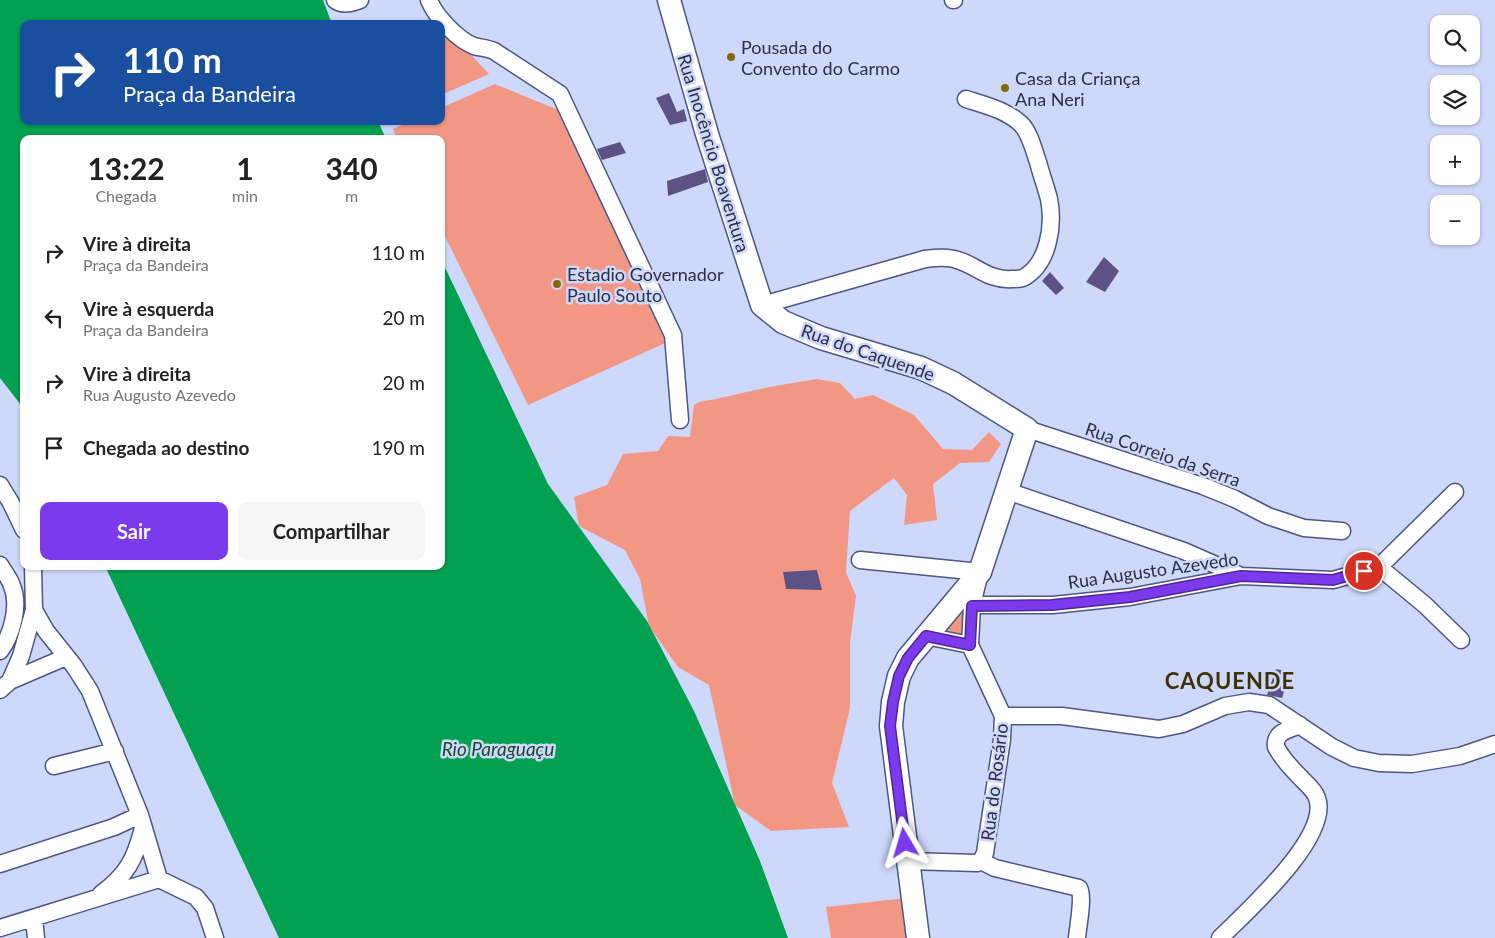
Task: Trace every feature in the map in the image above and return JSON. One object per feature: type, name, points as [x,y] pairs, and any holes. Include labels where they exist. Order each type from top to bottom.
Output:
[{"type":"street","points":[[335,0],[338,3],[344,4],[360,0]]},
{"type":"street","points":[[430,0],[443,20]]},
{"type":"street","name":"Rua Inocêncio Boaventura","points":[[669,0],[707,134],[762,305]]},
{"type":"street","points":[[445,22],[461,39],[474,46],[488,48],[560,94],[673,335],[680,420]]},
{"type":"street","points":[[762,305],[925,259],[948,258],[964,262],[988,276],[1004,280],[1022,279],[1034,269],[1043,255],[1050,232],[1051,216],[1049,198],[1033,147],[1022,125],[1005,112],[966,99]]},
{"type":"street","name":"Rua do Caquende","points":[[762,305],[783,322],[821,338],[929,371],[953,383],[1026,429]]},
{"type":"street","points":[[926,636],[970,645],[972,606],[980,572],[1026,429]]},
{"type":"street","name":"Rua Correio da Serra","points":[[1026,429],[1203,486],[1235,499],[1268,516],[1304,528],[1342,531]]},
{"type":"street","points":[[0,485],[20,522]]},
{"type":"street","points":[[1007,491],[1184,551],[1241,576]]},
{"type":"street","points":[[1455,492],[1379,567],[1426,605],[1461,640]]},
{"type":"street","points":[[860,560],[980,572]]},
{"type":"street","points":[[0,565],[12,585],[16,601],[14,619],[0,652]]},
{"type":"street","name":"Rua Augusto Azevedo","points":[[972,606],[1052,605],[1130,597],[1241,576],[1333,580],[1379,567]]},
{"type":"street","points":[[5,686],[21,656],[34,610],[33,570]]},
{"type":"street","points":[[918,938],[890,726],[893,702],[899,676],[908,658],[980,572]]},
{"type":"street","points":[[34,610],[46,631],[74,666],[90,692],[142,822],[159,879]]},
{"type":"street","name":"Rua do Rosário","points":[[970,645],[1003,716],[1002,739],[985,854],[979,862]]},
{"type":"street","points":[[5,686],[66,657]]},
{"type":"street","points":[[1003,716],[1062,716],[1159,729],[1183,724],[1225,706],[1249,702],[1269,705],[1332,747],[1354,758],[1379,763],[1412,764],[1460,756],[1495,744]]},
{"type":"street","points":[[1220,938],[1286,870],[1305,845],[1317,819],[1318,799],[1314,791],[1300,778],[1276,747],[1276,737],[1300,725]]},
{"type":"street","points":[[54,766],[115,751]]},
{"type":"street","points":[[0,864],[114,827],[142,822]]},
{"type":"street","points":[[95,899],[115,884],[127,868],[137,851],[142,822]]},
{"type":"street","points":[[908,861],[979,862],[995,868],[1078,888],[1081,891],[1078,938]]},
{"type":"street","points":[[0,928],[159,879],[196,897],[201,902],[206,908],[215,938]]},
{"type":"street","points":[[34,919],[36,938]]},
{"type":"shaded area","points":[[445,27],[489,74],[445,93]]},
{"type":"shaded area","name":"Estadio Governador Paulo Souto","points":[[495,84],[563,112],[672,340],[528,405],[445,236],[445,135],[395,135],[393,129],[402,125],[445,125],[445,106]]},
{"type":"shaded area","points":[[817,379],[840,383],[855,399],[873,395],[914,415],[943,449],[972,450],[989,432],[1001,444],[989,462],[960,463],[933,484],[937,520],[904,525],[907,495],[894,478],[850,511],[846,572],[856,596],[850,642],[850,708],[832,783],[849,827],[771,831],[735,805],[709,685],[678,667],[649,626],[640,579],[625,550],[579,526],[574,497],[607,485],[623,454],[658,451],[668,436],[690,437],[694,405],[697,403]]},
{"type":"shaded area","points":[[965,602],[963,638],[942,635]]},
{"type":"shaded area","points":[[906,898],[912,938],[831,938],[826,907]]},
{"type":"water","points":[[0,0],[323,0],[330,20],[20,20],[20,125],[380,125],[384,135],[20,135],[20,404],[0,378]]},
{"type":"water","name":"Rio Paraguaçu","points":[[445,267],[548,484],[647,621],[694,711],[760,861],[788,938],[279,938],[107,570],[445,570]]},
{"type":"building","points":[[669,93],[677,112],[684,109],[687,121],[670,125],[656,98]]},
{"type":"building","points":[[620,142],[626,153],[602,160],[597,149]]},
{"type":"building","points":[[705,169],[708,182],[668,196],[667,181]]},
{"type":"building","points":[[1104,257],[1119,271],[1105,292],[1086,282]]},
{"type":"building","points":[[1050,272],[1064,288],[1056,295],[1042,281]]},
{"type":"building","points":[[817,570],[822,590],[786,589],[783,572]]},
{"type":"building","points":[[1276,669],[1290,672],[1282,698],[1267,695]]},
{"type":"place","name":"Pousada do Convento do Carmo","points":[[731,57]]},
{"type":"place","name":"Casa da Criança Ana Neri","points":[[1005,88]]},
{"type":"place","name":"Estadio Governador Paulo Souto","points":[[557,284]]},
{"type":"district","name":"CAQUENDE","points":[[1230,680]]},
{"type":"route","points":[[905,843],[890,726],[899,676],[908,658],[926,636],[970,645],[972,606],[1052,605],[1130,597],[1241,576],[1333,580],[1364,571]]}]
